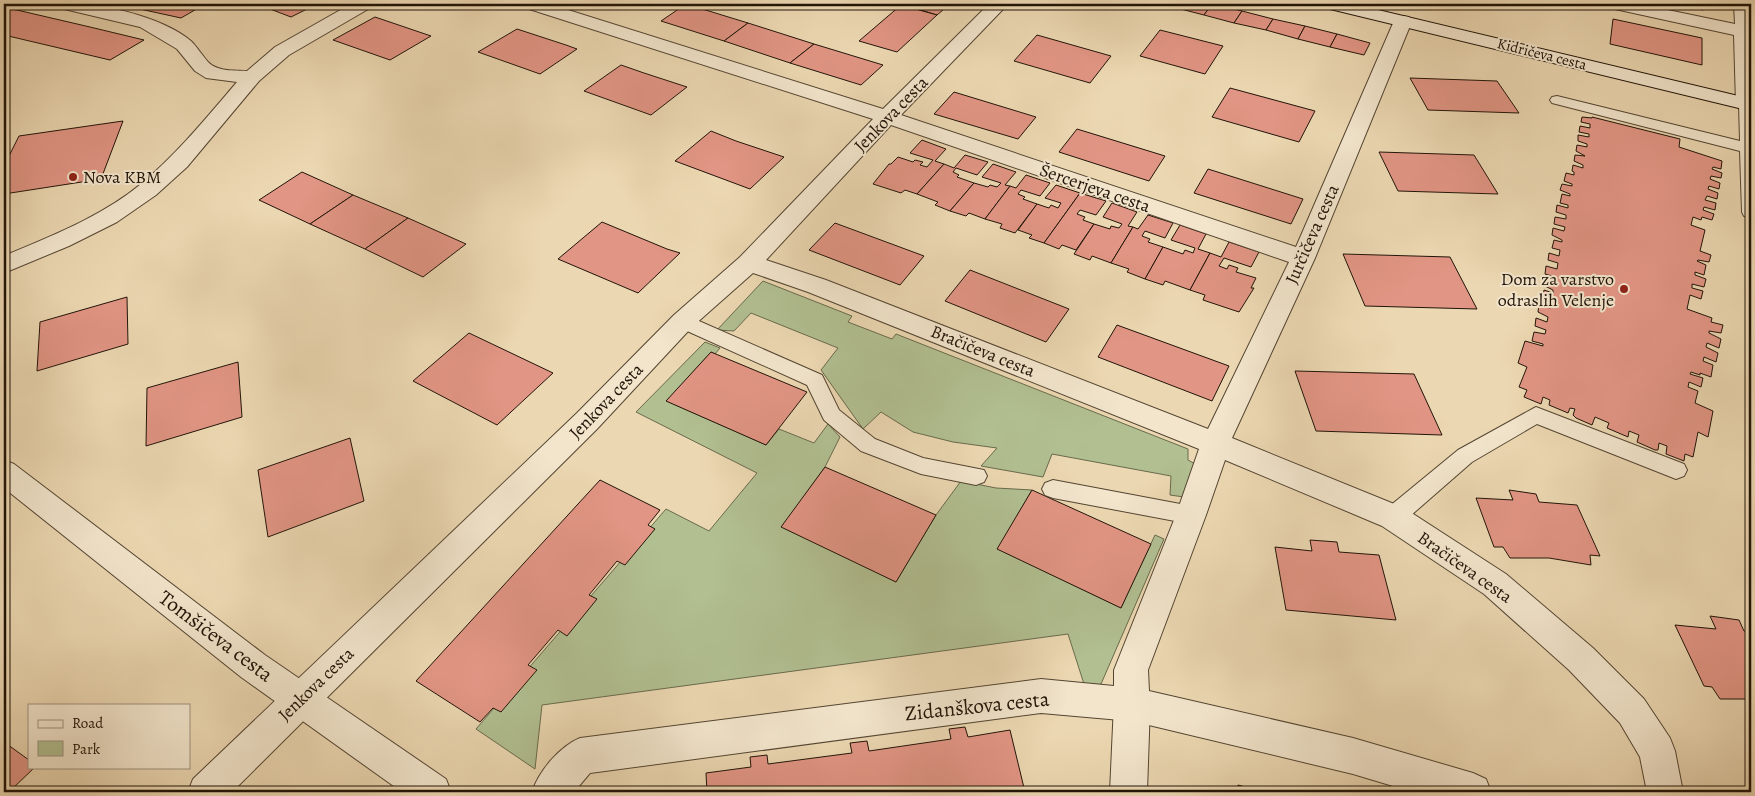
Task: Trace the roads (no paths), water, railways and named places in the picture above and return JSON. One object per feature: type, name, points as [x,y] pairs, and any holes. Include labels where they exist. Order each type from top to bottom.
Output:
[{"type":"street","points":[[66,4],[146,23],[184,45],[202,67],[213,74],[252,77]]},
{"type":"street","points":[[4,265],[61,241],[109,217],[148,190],[179,162],[252,77],[282,51],[364,4]]},
{"type":"street","name":"Šercerjeva cesta","points":[[532,4],[887,117],[1303,258]]},
{"type":"street","name":"Jenkova cesta","points":[[206,792],[587,421],[683,321],[749,263],[887,117],[999,4]]},
{"type":"street","name":"Kidričeva cesta","points":[[1332,4],[1749,104]]},
{"type":"street","points":[[1615,4],[1748,33]]},
{"type":"street","points":[[1743,4],[1748,33],[1743,77],[1749,104]]},
{"type":"street","name":"Jurčičeva cesta","points":[[1216,443],[1303,258],[1403,21]]},
{"type":"street","name":"Bračičeva cesta","points":[[749,263],[817,286],[1216,443],[1393,517],[1495,584],[1581,659],[1632,711],[1657,751],[1664,792]]},
{"type":"street","points":[[1128,792],[1132,704],[1131,670],[1191,515],[1216,443]]},
{"type":"street","name":"Tomšičeva cesta","points":[[4,472],[245,660],[433,792]]},
{"type":"street","name":"Zidanškova cesta","points":[[550,792],[580,756],[1041,696],[1132,704],[1353,756],[1474,792]]},
{"type":"lane","points":[[1557,100],[1748,148]]},
{"type":"lane","points":[[1749,104],[1750,212]]},
{"type":"lane","points":[[683,321],[815,380],[831,416],[868,445],[921,466],[976,476]]},
{"type":"lane","points":[[1393,517],[1465,456],[1536,415],[1676,470]]},
{"type":"lane","points":[[1053,489],[1191,515]]},
{"type":"place","name":"Nova KBM","points":[[73,177]]},
{"type":"place","name":"Dom za varstvo odraslih Velenje","points":[[1624,289]]}]
